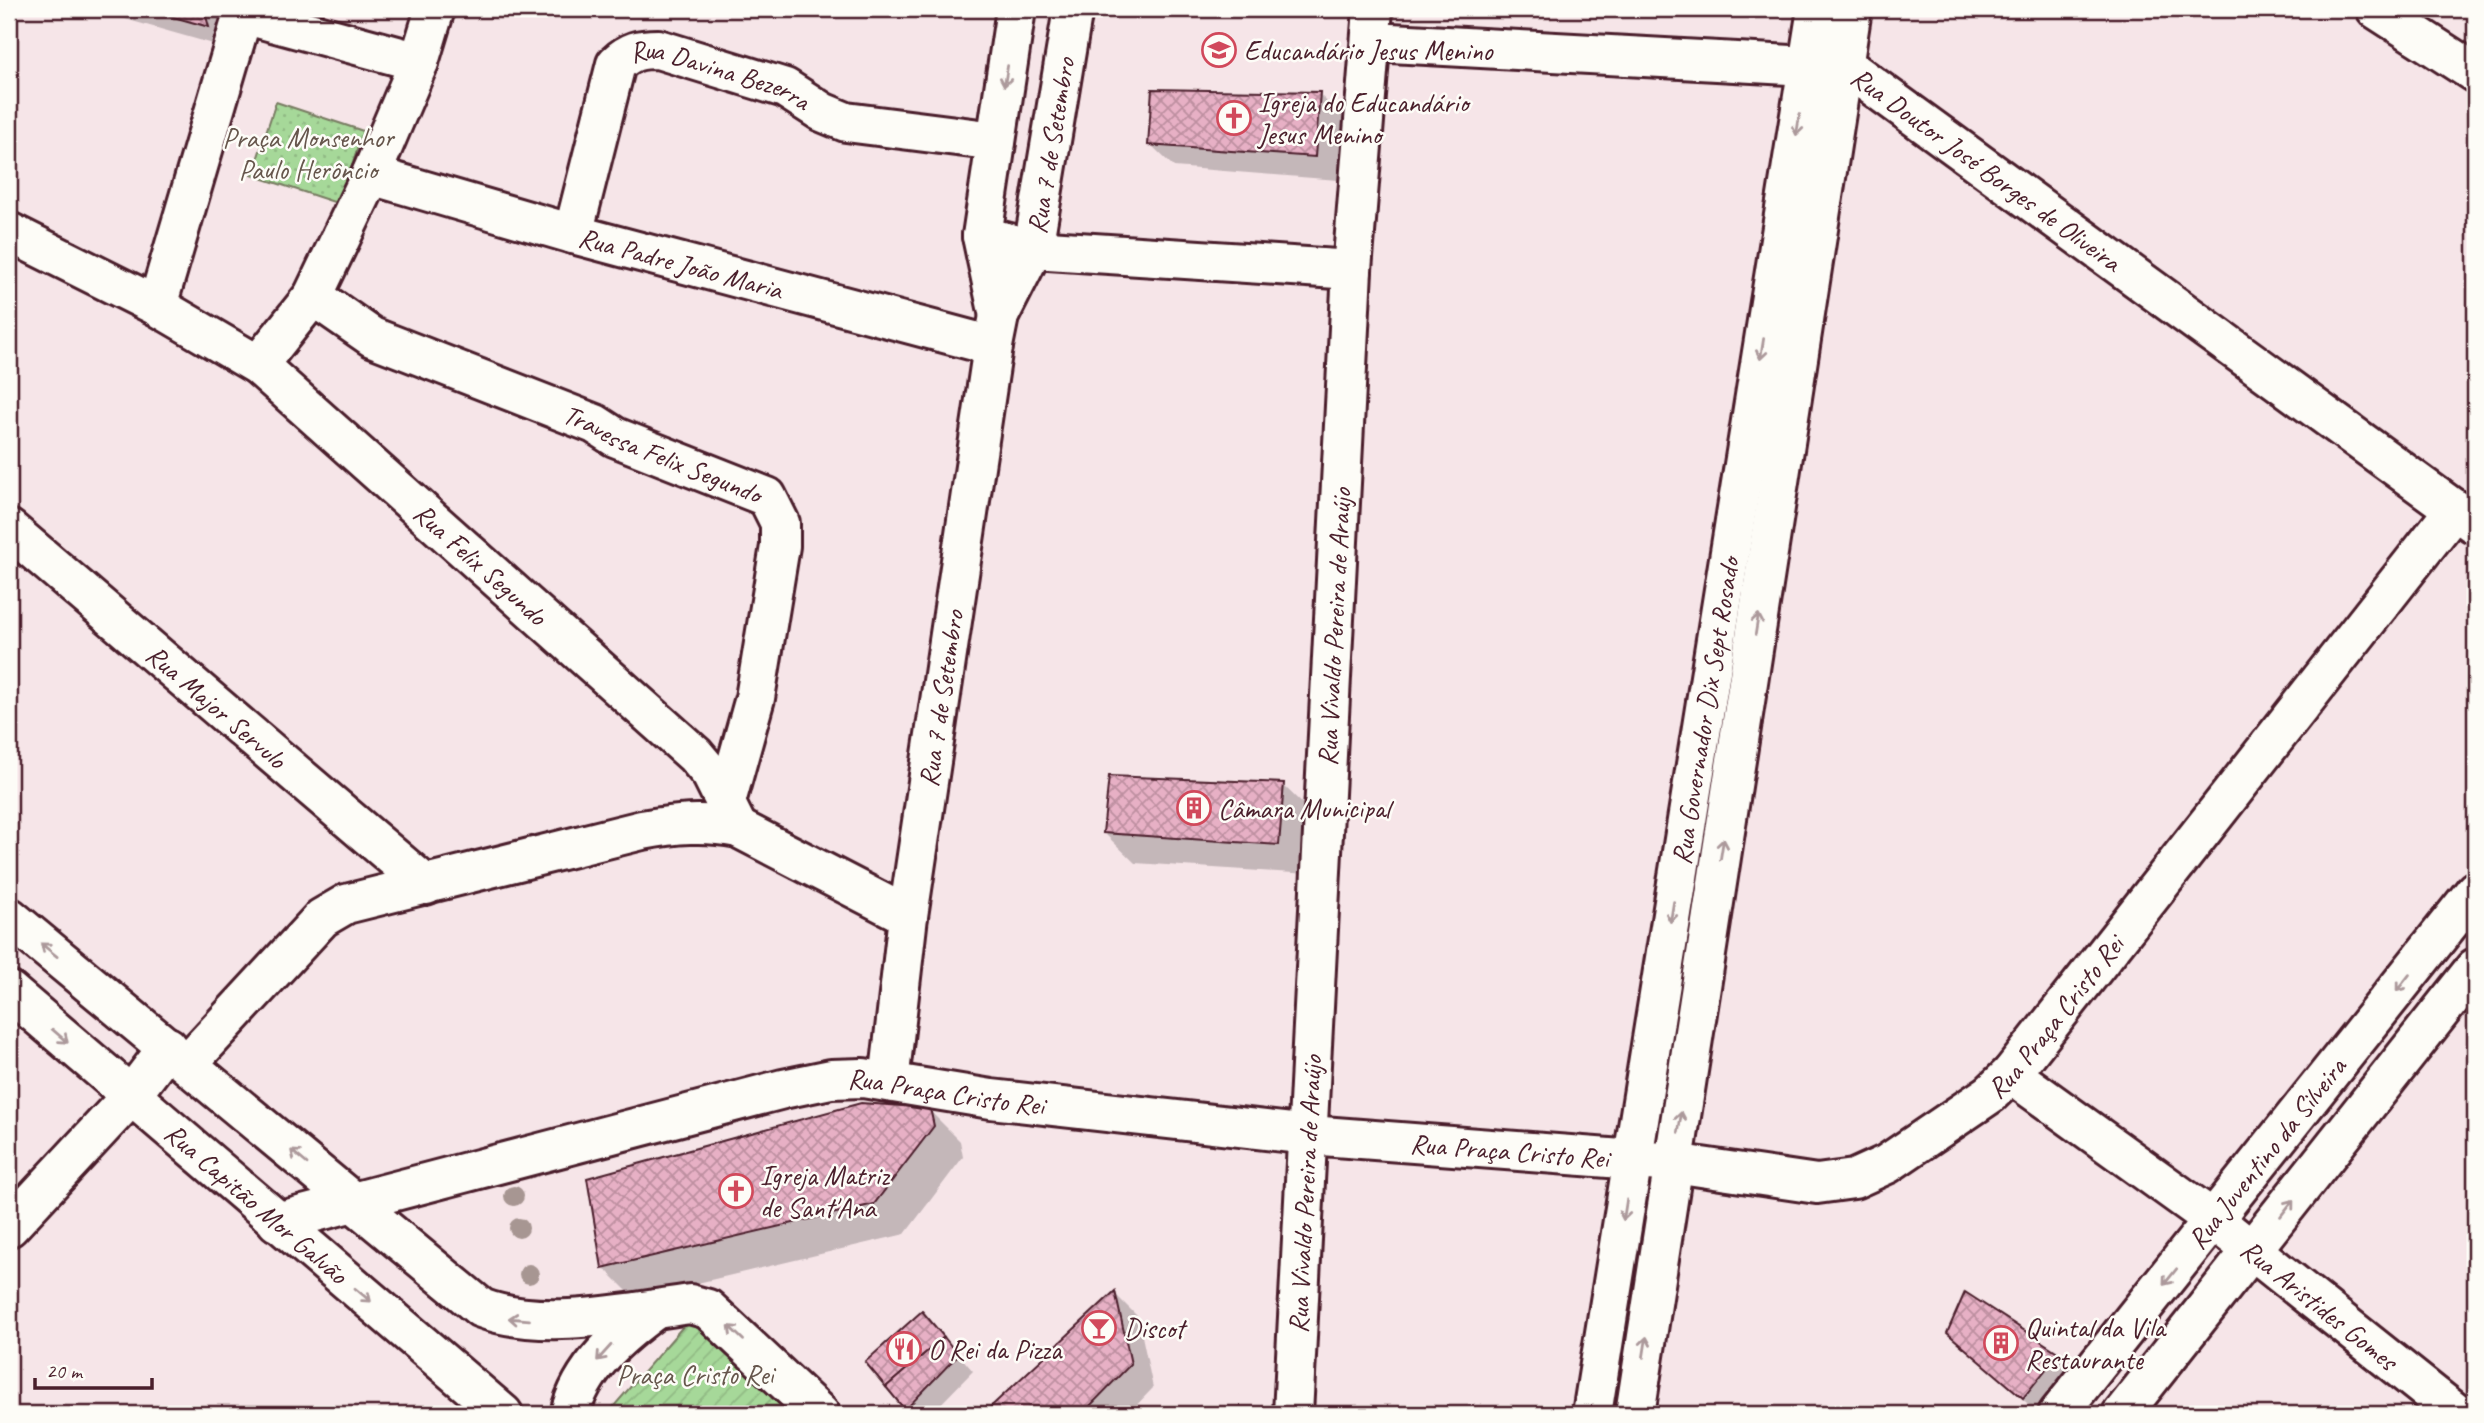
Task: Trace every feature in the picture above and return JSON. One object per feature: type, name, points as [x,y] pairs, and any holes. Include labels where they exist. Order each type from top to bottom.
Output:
[{"type":"street","points":[[258,365],[313,296],[371,175],[419,62],[435,9]]},
{"type":"street","points":[[1016,9],[1073,12]]},
{"type":"street","name":"Rua 7 de Setembro","points":[[996,331],[982,236],[1016,9]]},
{"type":"street","name":"Rua Governador Dix Sept Rosado","points":[[1634,1414],[1674,1163],[1826,65],[1817,9]]},
{"type":"street","name":"Rua Governador Dix Sept Rosado","points":[[1592,1414],[1632,1161],[1826,65],[1852,9]]},
{"type":"street","points":[[2376,9],[2475,73]]},
{"type":"street","points":[[156,306],[242,12],[419,62]]},
{"type":"street","name":"Rua 7 de Setembro","points":[[889,1082],[908,916],[996,331],[1033,249],[1073,12]]},
{"type":"street","name":"Rua Doutor José Borges de Oliveira","points":[[1373,25],[1826,65],[2465,517]]},
{"type":"street","name":"Rua Vivaldo Pereira de Araújo","points":[[1293,1414],[1353,270],[1373,25]]},
{"type":"street","name":"Rua Davina Bezerra","points":[[573,234],[616,64],[628,53],[639,49],[658,50],[785,88],[822,112],[846,122],[996,141]]},
{"type":"street","name":"Rua Padre João Maria","points":[[371,175],[573,234],[996,331]]},
{"type":"street","name":"Rua Felix Segundo","points":[[9,232],[156,306],[258,365],[695,755],[711,774],[732,815]]},
{"type":"street","points":[[982,236],[1033,249],[1353,270]]},
{"type":"street","name":"Travessa Felix Segundo","points":[[313,296],[372,337],[594,424],[615,437],[767,497],[780,523],[780,546],[732,815]]},
{"type":"street","name":"Rua Praça Cristo Rei","points":[[277,1222],[783,1089],[831,1079],[863,1078],[991,1099],[1309,1135],[1674,1163],[1818,1184],[1854,1179],[1887,1164],[1990,1094],[2011,1074],[2465,517]]},
{"type":"street","name":"Rua Major Servulo","points":[[9,529],[426,885]]},
{"type":"street","points":[[9,1227],[130,1097],[322,918],[346,904],[654,827],[711,822],[732,815],[908,916]]},
{"type":"street","name":"Rua Juventino da Silveira","points":[[2058,1414],[2215,1221],[2475,891]]},
{"type":"street","points":[[9,917],[481,1308],[506,1318],[544,1321],[690,1304],[708,1309],[820,1414]]},
{"type":"street","points":[[2435,942],[2474,970]]},
{"type":"street","name":"Rua Juventino da Silveira","points":[[2122,1414],[2474,970]]},
{"type":"street","name":"Rua Capitão Mor Galvão","points":[[9,991],[503,1414]]},
{"type":"street","name":"Rua Aristides Gomes","points":[[2011,1074],[2215,1221],[2457,1414]]},
{"type":"street","points":[[570,1414],[594,1365],[620,1335],[656,1309]]},
{"type":"green space","name":"Praça Monsenhor Paulo Herôncio","points":[[276,102],[363,131],[340,204],[252,175]]},
{"type":"green space","name":"Praça Cristo Rei","points":[[686,1323],[704,1323],[794,1414],[607,1414]]},
{"type":"building","points":[[145,9],[204,9],[209,27]]},
{"type":"building","name":"Igreja do Educandário Jesus Menino","points":[[1152,89],[1320,92],[1315,157],[1148,145]]},
{"type":"building","name":"Câmara Municipal","points":[[1109,776],[1284,783],[1279,845],[1103,833]]},
{"type":"building","name":"Igreja Matriz de Sant'Ana","points":[[861,1103],[930,1108],[934,1126],[874,1204],[602,1268],[587,1178]]},
{"type":"building","name":"Discot","points":[[1115,1291],[1131,1364],[1082,1414],[983,1414]]},
{"type":"building","name":"Quintal da Vila Restaurante","points":[[1965,1292],[2059,1353],[2023,1398],[1947,1333]]},
{"type":"building","name":"O Rei da Pizza","points":[[922,1311],[944,1337],[886,1387],[865,1362]]},
{"type":"building","points":[[944,1337],[958,1355],[905,1410],[886,1387]]},
{"type":"place","name":"Educandário Jesus Menino","points":[[1219,50]]},
{"type":"place","name":"Igreja do Educandário Jesus Menino","points":[[1234,118]]},
{"type":"place","name":"Câmara Municipal","points":[[1194,808]]},
{"type":"place","name":"Igreja Matriz de Sant'Ana","points":[[736,1191]]},
{"type":"place","name":"Discot","points":[[1099,1328]]},
{"type":"place","name":"Quintal da Vila Restaurante","points":[[2001,1343]]},
{"type":"place","name":"O Rei da Pizza","points":[[904,1349]]}]
